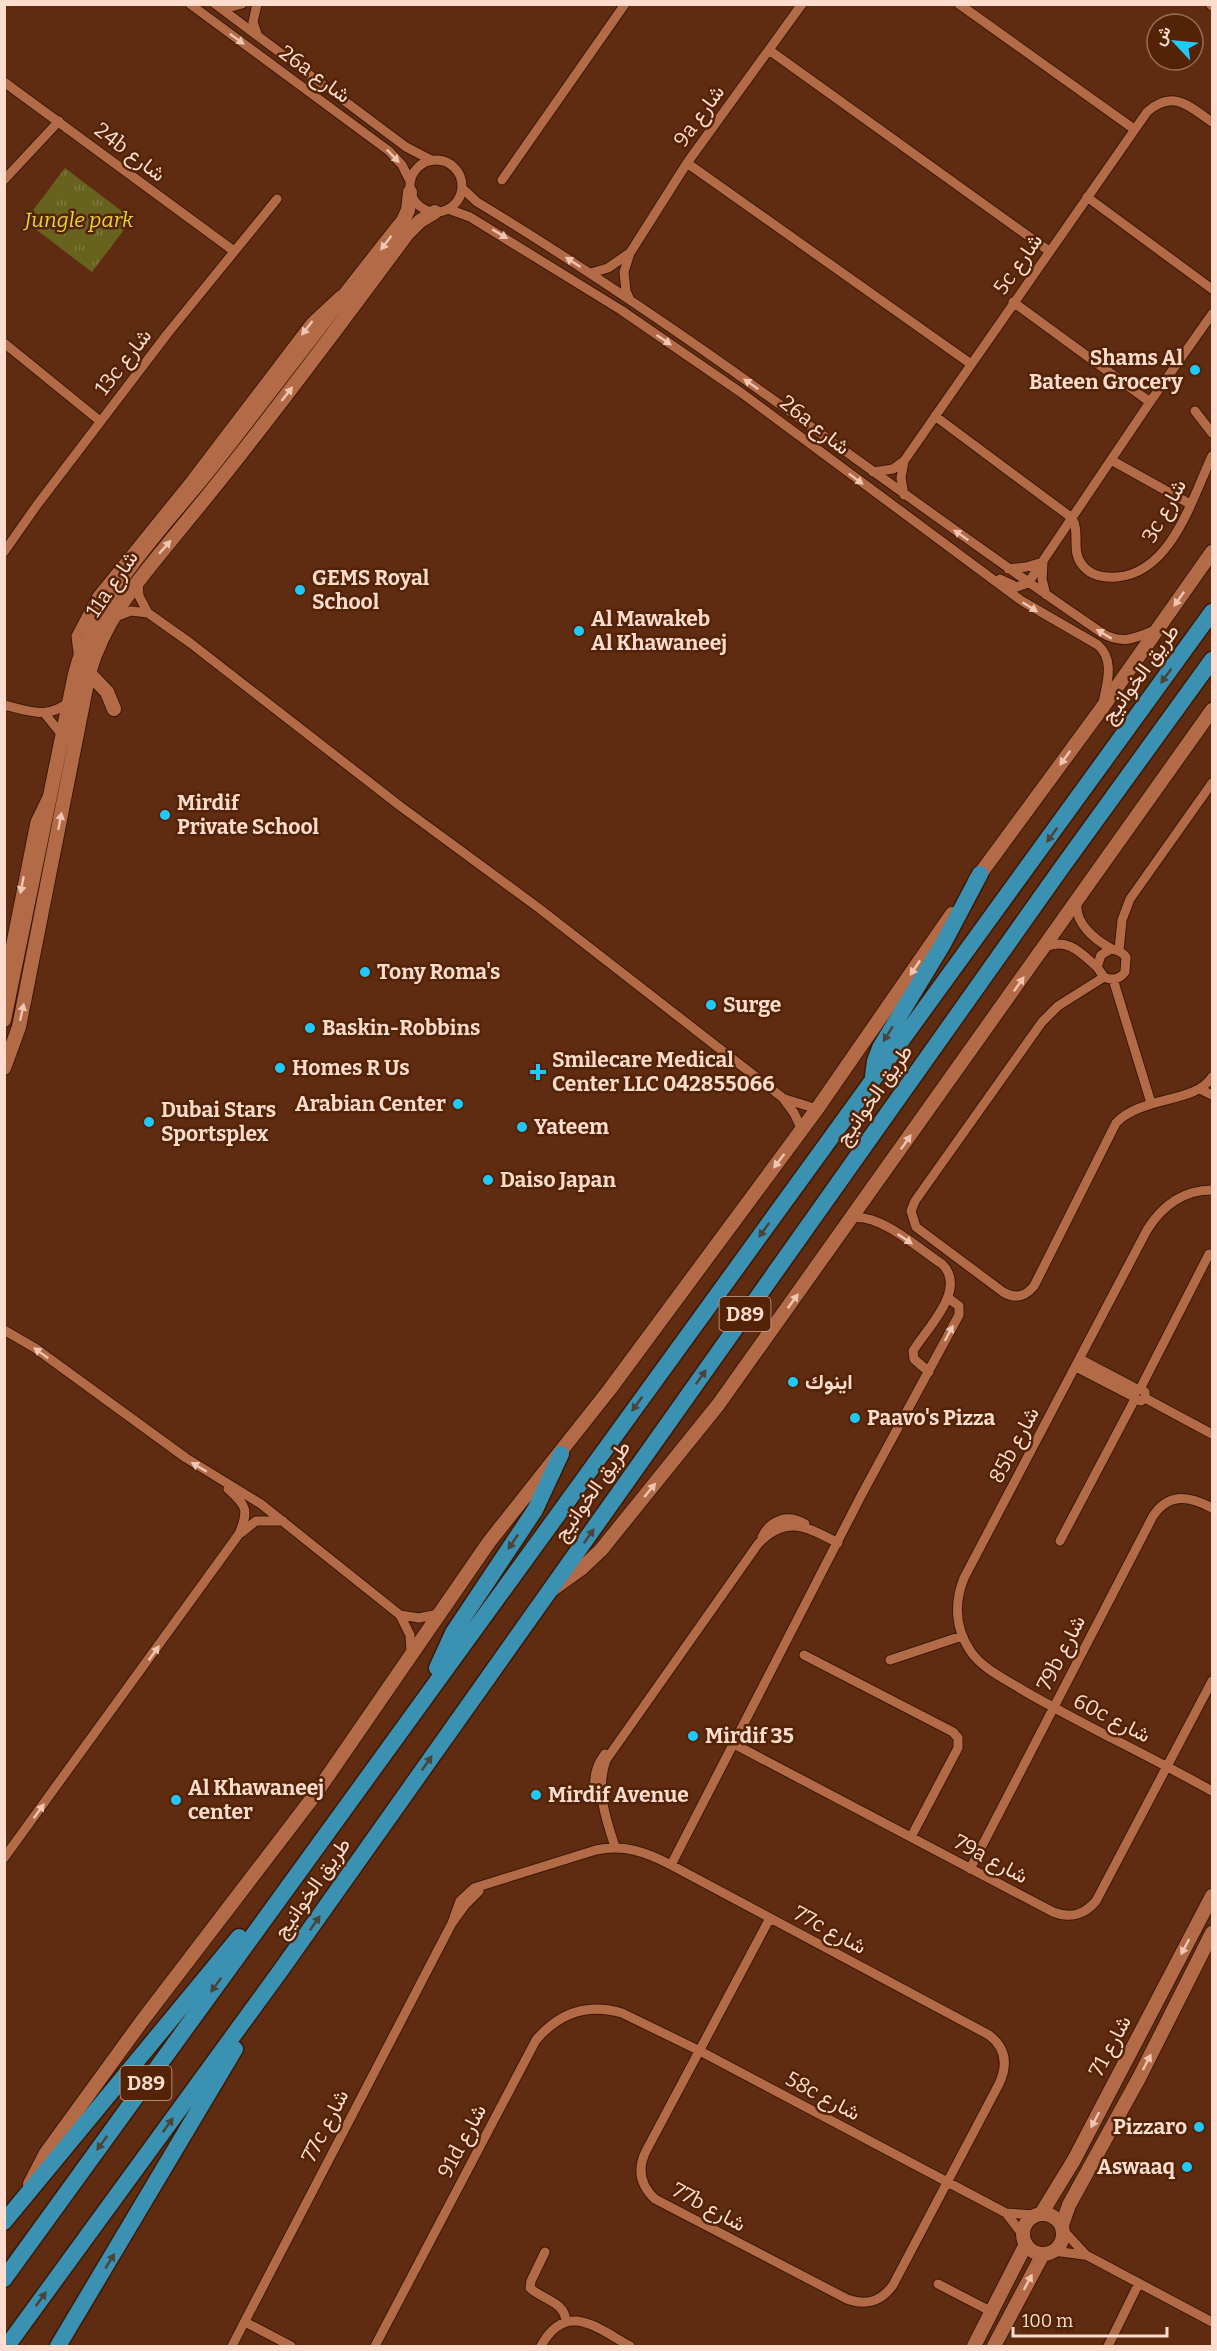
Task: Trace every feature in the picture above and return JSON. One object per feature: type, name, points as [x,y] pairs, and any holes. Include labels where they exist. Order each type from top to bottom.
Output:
[{"type":"highway","name":"طريق الخوانيج","points":[[4,2279],[1212,612]]},
{"type":"highway","name":"طريق الخوانيج","points":[[7,2346],[281,1970],[1212,660]]},
{"type":"highway","points":[[873,1081],[875,1060],[880,1048],[943,944],[980,874]]},
{"type":"highway","points":[[432,1686],[453,1632],[535,1510],[561,1454]]},
{"type":"highway","points":[[4,2222],[215,1964],[249,1925],[287,1887]]},
{"type":"highway","points":[[58,2346],[281,1970]]},
{"type":"street","name":"26a شارع","points":[[189,4],[382,145],[402,165],[410,186]]},
{"type":"street","points":[[216,5],[231,7],[242,4]]},
{"type":"street","points":[[257,4],[253,22],[259,36]]},
{"type":"street","points":[[502,180],[625,4]]},
{"type":"street","name":"9a شارع","points":[[630,300],[626,291],[624,272],[630,253],[687,163],[802,4]]},
{"type":"street","points":[[959,4],[1134,129]]},
{"type":"street","name":"26a شارع","points":[[216,5],[406,147],[431,160]]},
{"type":"street","points":[[769,50],[1049,251]]},
{"type":"street","name":"24b شارع","points":[[4,82],[234,251]]},
{"type":"street","name":"5c شارع","points":[[904,461],[1134,129],[1153,107],[1170,100],[1187,105],[1212,122]]},
{"type":"street","points":[[4,180],[58,121]]},
{"type":"street","points":[[431,160],[445,161],[456,169],[462,188],[458,200],[441,211],[428,211],[417,204],[410,186],[420,165],[431,160]]},
{"type":"street","points":[[687,163],[971,364]]},
{"type":"street","name":"11a شارع","points":[[4,1020],[79,660],[93,624],[112,591],[403,221],[408,210],[410,186]]},
{"type":"street","name":"26a شارع","points":[[462,188],[477,202],[591,273],[789,410],[1008,569],[1115,640],[1136,638],[1159,628]]},
{"type":"street","points":[[1087,197],[1212,289]]},
{"type":"street","name":"13c شارع","points":[[5,552],[37,504],[100,421],[277,199]]},
{"type":"street","name":"26a شارع","points":[[441,211],[470,217],[621,310],[767,410],[1022,602],[1101,648],[1109,662],[1102,708]]},
{"type":"street","name":"11a شارع","points":[[4,1068],[21,1018],[89,673],[110,621],[139,577],[327,343],[407,234],[420,221],[441,211]]},
{"type":"street","name":"9a شارع","points":[[591,273],[616,264],[630,253]]},
{"type":"street","points":[[1013,302],[1150,402]]},
{"type":"street","points":[[973,565],[1012,586],[1021,587],[1028,583],[1212,314]]},
{"type":"street","points":[[4,343],[100,421]]},
{"type":"street","points":[[1195,411],[1212,433]]},
{"type":"street","points":[[935,416],[1072,518]]},
{"type":"street","name":"3c شارع","points":[[1072,518],[1075,524],[1075,548],[1081,564],[1090,572],[1101,577],[1122,577],[1144,569],[1162,554],[1175,535],[1212,456]]},
{"type":"street","points":[[1111,460],[1190,504]]},
{"type":"street","points":[[873,472],[893,469],[904,461]]},
{"type":"street","points":[[904,461],[901,478],[904,495]]},
{"type":"street","points":[[24,2199],[38,2168],[56,2139],[142,2021],[314,1796],[489,1542],[545,1470],[561,1454],[802,1130],[980,874],[1102,708],[1212,552]]},
{"type":"street","points":[[1008,569],[1043,562]]},
{"type":"street","points":[[1043,562],[1042,579],[1046,595]]},
{"type":"street","points":[[139,577],[139,596],[148,613],[189,642],[400,806],[540,909],[783,1098],[794,1113],[802,1130]]},
{"type":"street","points":[[110,621],[120,614],[131,611],[148,613]]},
{"type":"street","points":[[89,673],[107,692],[114,709]]},
{"type":"street","points":[[4,705],[45,714],[56,711],[70,701]]},
{"type":"street","points":[[550,1590],[582,1568],[609,1540],[718,1405],[1077,904],[1212,710]]},
{"type":"street","points":[[45,714],[63,736]]},
{"type":"street","points":[[1115,950],[1130,898],[1212,783]]},
{"type":"street","name":"11a شارع","points":[[4,978],[35,822],[52,790]]},
{"type":"street","points":[[1077,904],[1077,914],[1081,923],[1126,957],[1127,967],[1122,976],[1109,978],[1058,1006],[1042,1022],[915,1201],[911,1211],[913,1222],[1003,1292],[1017,1296],[1027,1293],[1034,1286],[1112,1129],[1125,1114],[1151,1103],[1200,1089],[1212,1077]]},
{"type":"street","points":[[1045,947],[1061,944],[1086,950],[1109,978],[1151,1103]]},
{"type":"street","points":[[1098,963],[1104,952],[1115,950]]},
{"type":"street","points":[[1200,1089],[1212,1095]]},
{"type":"street","points":[[783,1098],[817,1109]]},
{"type":"street","name":"85b شارع","points":[[997,1674],[973,1654],[962,1636],[957,1600],[964,1578],[1156,1215],[1184,1195],[1201,1190],[1212,1190]]},
{"type":"street","points":[[852,1218],[873,1219],[942,1264],[952,1280],[948,1298],[913,1351],[914,1359],[929,1372]]},
{"type":"street","points":[[1060,1541],[1209,1254]]},
{"type":"street","points":[[671,1865],[960,1312],[959,1306],[948,1298]]},
{"type":"street","points":[[4,1330],[35,1348],[186,1458],[283,1521],[400,1615],[410,1635],[411,1657]]},
{"type":"street","points":[[1078,1363],[1212,1434]]},
{"type":"street","points":[[224,1482],[245,1508],[246,1514],[239,1534]]},
{"type":"street","name":"79b شارع","points":[[970,1869],[1157,1509],[1169,1501],[1184,1497],[1198,1500],[1212,1508]]},
{"type":"street","points":[[615,1847],[604,1813],[601,1792],[606,1760],[767,1528],[782,1519],[798,1520],[838,1543]]},
{"type":"street","points":[[4,1858],[239,1534],[256,1521],[283,1521]]},
{"type":"street","points":[[400,1615],[419,1618],[438,1614]]},
{"type":"street","points":[[890,1660],[962,1636]]},
{"type":"street","points":[[804,1655],[953,1732],[958,1738],[958,1748],[911,1837]]},
{"type":"street","name":"60c شارع","points":[[997,1674],[1053,1707],[1212,1791]]},
{"type":"street","points":[[1168,1767],[1212,1681]]},
{"type":"street","name":"79a شارع","points":[[734,1744],[1062,1916],[1081,1913],[1096,1901],[1168,1767]]},
{"type":"street","name":"77c شارع","points":[[232,2346],[352,2113],[453,1923],[469,1899],[493,1881],[596,1850],[615,1847],[637,1850],[671,1865],[989,2035],[1002,2048],[1005,2057],[1003,2075],[947,2182]]},
{"type":"street","name":"شارع 71","points":[[1039,2214],[1069,2168],[1212,1896]]},
{"type":"street","name":"77b شارع","points":[[770,1918],[646,2151],[640,2167],[640,2176],[648,2193],[672,2208],[826,2289],[847,2299],[864,2303],[881,2298],[893,2285],[947,2182]]},
{"type":"street","name":"شارع 71","points":[[1063,2228],[1069,2205],[1139,2078],[1212,1933]]},
{"type":"street","name":"91d شارع","points":[[375,2346],[536,2040],[553,2022],[575,2012],[599,2008],[622,2013]]},
{"type":"street","name":"58c شارع","points":[[622,2013],[698,2050],[1006,2213],[1039,2214]]},
{"type":"street","name":"58c شارع","points":[[1006,2213],[1025,2240]]},
{"type":"street","points":[[974,2346],[1025,2240],[1028,2221],[1039,2214],[1051,2215],[1086,2255],[1212,2322]]},
{"type":"street","points":[[994,2346],[1048,2253],[1062,2240],[1063,2228]]},
{"type":"street","points":[[1025,2240],[1033,2251],[1086,2255]]},
{"type":"street","points":[[545,2252],[530,2288],[560,2306],[565,2313],[566,2321]]},
{"type":"street","points":[[1108,2346],[1139,2283]]},
{"type":"street","points":[[939,2284],[992,2312]]},
{"type":"street","points":[[541,2346],[551,2330],[566,2321],[583,2321],[630,2346]]},
{"type":"street","points":[[245,2322],[291,2346]]},
{"type":"green space","name":"Jungle park","points":[[65,168],[132,219],[92,272],[25,221]]},
{"type":"place","name":"Shams Al Bateen Grocery","points":[[1195,370]]},
{"type":"place","name":"GEMS Royal School","points":[[300,590]]},
{"type":"place","name":"Al Mawakeb Al Khawaneej","points":[[579,631]]},
{"type":"place","name":"Mirdif Private School","points":[[165,815]]},
{"type":"place","name":"Tony Roma's","points":[[365,972]]},
{"type":"place","name":"Surge","points":[[711,1005]]},
{"type":"place","name":"Baskin-Robbins","points":[[310,1028]]},
{"type":"place","name":"Homes R Us","points":[[280,1068]]},
{"type":"place","name":"Smilecare Medical Center LLC 042855066","points":[[538,1072]]},
{"type":"place","name":"Arabian Center","points":[[458,1104]]},
{"type":"place","name":"Dubai Stars Sportsplex","points":[[149,1122]]},
{"type":"place","name":"Yateem","points":[[522,1127]]},
{"type":"place","name":"Daiso Japan","points":[[488,1180]]},
{"type":"place","name":"اينوك","points":[[793,1382]]},
{"type":"place","name":"Paavo's Pizza","points":[[855,1418]]},
{"type":"place","name":"Mirdif 35","points":[[693,1736]]},
{"type":"place","name":"Mirdif Avenue","points":[[536,1795]]},
{"type":"place","name":"Al Khawaneej center","points":[[176,1800]]},
{"type":"place","name":"Pizzaro","points":[[1199,2127]]},
{"type":"place","name":"Aswaaq","points":[[1187,2167]]}]
